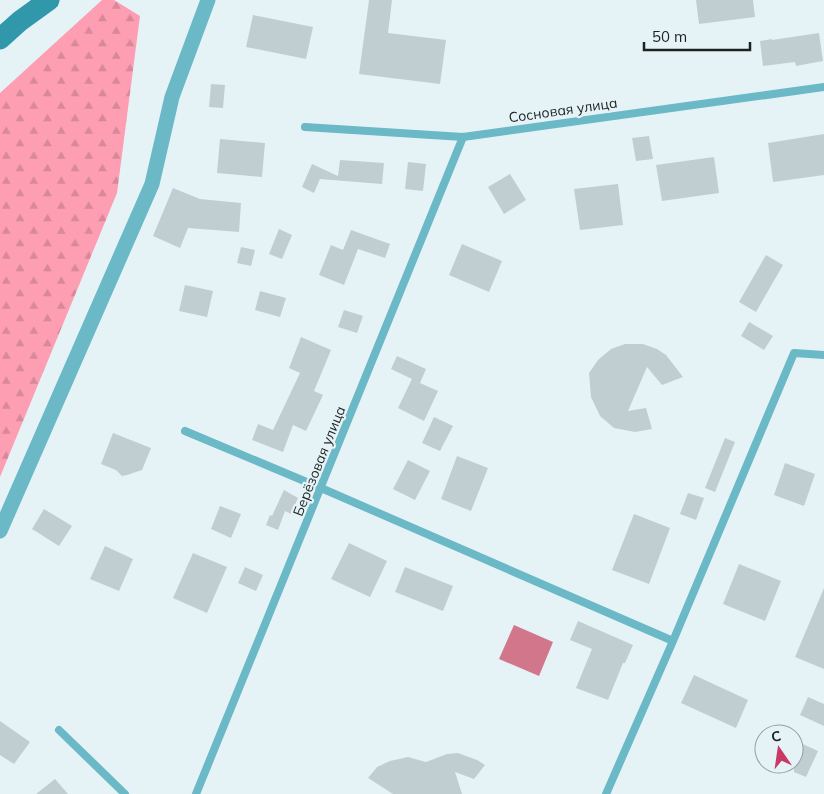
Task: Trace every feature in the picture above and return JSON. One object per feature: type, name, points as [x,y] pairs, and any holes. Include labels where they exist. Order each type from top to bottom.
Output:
[{"type":"main road","points":[[0,40],[20,21],[49,0]]},
{"type":"street","points":[[0,531],[152,184],[172,97],[208,0]]},
{"type":"lane","name":"Сосновая улица","points":[[305,127],[463,137],[824,87]]},
{"type":"lane","name":"Берёзовая улица","points":[[196,794],[322,488],[463,137]]},
{"type":"lane","points":[[606,794],[673,641],[794,353],[824,354]]},
{"type":"lane","points":[[185,431],[322,488],[673,641]]},
{"type":"lane","points":[[59,730],[125,794]]},
{"type":"green space","points":[[102,0],[114,0],[140,16],[117,193],[0,477],[0,93]]},
{"type":"shaded area","points":[[514,625],[553,642],[539,676],[499,659]]},
{"type":"building","points":[[369,0],[392,0],[388,33],[446,40],[440,84],[359,74]]},
{"type":"building","points":[[696,0],[753,0],[755,17],[699,24]]},
{"type":"building","points":[[253,15],[313,27],[306,59],[246,47]]},
{"type":"building","points":[[819,33],[823,61],[796,66],[795,62],[763,66],[760,41]]},
{"type":"building","points":[[211,84],[225,85],[223,108],[209,107]]},
{"type":"building","points":[[824,134],[824,175],[773,182],[768,143]]},
{"type":"building","points":[[649,136],[653,159],[636,161],[632,138]]},
{"type":"building","points":[[220,139],[265,143],[262,177],[217,173]]},
{"type":"building","points":[[714,157],[719,193],[662,201],[656,165]]},
{"type":"building","points":[[340,160],[384,163],[382,184],[320,179],[314,193],[302,187],[312,164],[338,176]]},
{"type":"building","points":[[408,162],[426,164],[423,191],[405,189]]},
{"type":"building","points":[[510,174],[526,200],[504,214],[488,187]]},
{"type":"building","points":[[618,184],[623,225],[580,230],[574,189]]},
{"type":"building","points":[[173,188],[200,199],[241,203],[239,232],[188,228],[180,248],[153,236]]},
{"type":"building","points":[[279,229],[292,235],[282,259],[269,254]]},
{"type":"building","points":[[351,230],[390,244],[385,258],[358,249],[344,285],[319,275],[331,245],[343,250]]},
{"type":"building","points":[[462,244],[502,261],[489,292],[449,275]]},
{"type":"building","points":[[241,247],[255,250],[251,266],[237,263]]},
{"type":"building","points":[[766,255],[783,265],[756,312],[739,302]]},
{"type":"building","points":[[185,285],[213,291],[207,317],[179,311]]},
{"type":"building","points":[[260,291],[286,298],[280,317],[255,310]]},
{"type":"building","points":[[344,310],[363,316],[357,333],[338,327]]},
{"type":"building","points":[[749,322],[773,336],[764,350],[741,336]]},
{"type":"building","points":[[301,337],[331,350],[314,391],[323,395],[306,431],[293,425],[283,452],[252,440],[258,424],[273,430],[300,373],[289,368]]},
{"type":"building","points":[[625,344],[643,344],[657,349],[666,355],[683,377],[662,385],[647,367],[628,411],[646,408],[652,429],[635,432],[614,428],[600,416],[591,397],[589,373],[598,360],[611,349]]},
{"type":"building","points":[[397,356],[426,369],[420,383],[438,391],[424,421],[398,408],[412,379],[391,369]]},
{"type":"building","points":[[434,417],[453,426],[440,451],[422,443]]},
{"type":"building","points":[[113,433],[151,448],[142,470],[122,476],[116,470],[101,464]]},
{"type":"building","points":[[725,438],[735,442],[715,492],[705,488]]},
{"type":"building","points":[[457,456],[488,468],[471,511],[441,499]]},
{"type":"building","points":[[408,460],[430,471],[415,500],[393,489]]},
{"type":"building","points":[[785,463],[815,474],[804,506],[774,495]]},
{"type":"building","points":[[284,490],[298,498],[291,514],[285,511],[278,530],[266,525]]},
{"type":"building","points":[[688,493],[704,498],[696,520],[680,514]]},
{"type":"building","points":[[220,506],[241,514],[231,538],[211,529]]},
{"type":"building","points":[[44,509],[72,526],[59,546],[32,529]]},
{"type":"building","points":[[634,514],[670,528],[649,584],[612,570]]},
{"type":"building","points":[[349,543],[387,561],[370,597],[331,579]]},
{"type":"building","points":[[105,546],[133,559],[119,591],[90,579]]},
{"type":"building","points":[[193,553],[227,567],[207,613],[173,598]]},
{"type":"building","points":[[739,564],[781,581],[765,621],[723,604]]},
{"type":"building","points":[[245,567],[263,575],[256,591],[238,583]]},
{"type":"building","points":[[405,567],[453,586],[443,611],[395,592]]},
{"type":"building","points":[[824,588],[824,669],[795,657]]},
{"type":"building","points":[[578,621],[633,645],[625,663],[623,663],[608,700],[576,688],[592,649],[570,640]]},
{"type":"building","points":[[694,675],[748,700],[736,728],[681,703]]},
{"type":"building","points":[[808,697],[824,704],[824,726],[800,715]]},
{"type":"building","points":[[0,721],[30,742],[14,764],[0,755]]},
{"type":"building","points":[[804,745],[818,751],[806,777],[799,774],[804,774]]},
{"type":"building","points":[[458,753],[485,765],[474,779],[455,772],[462,794],[393,794],[368,778],[377,767],[390,761],[408,757],[426,762],[447,754]]},
{"type":"building","points":[[55,779],[68,794],[36,794]]}]
